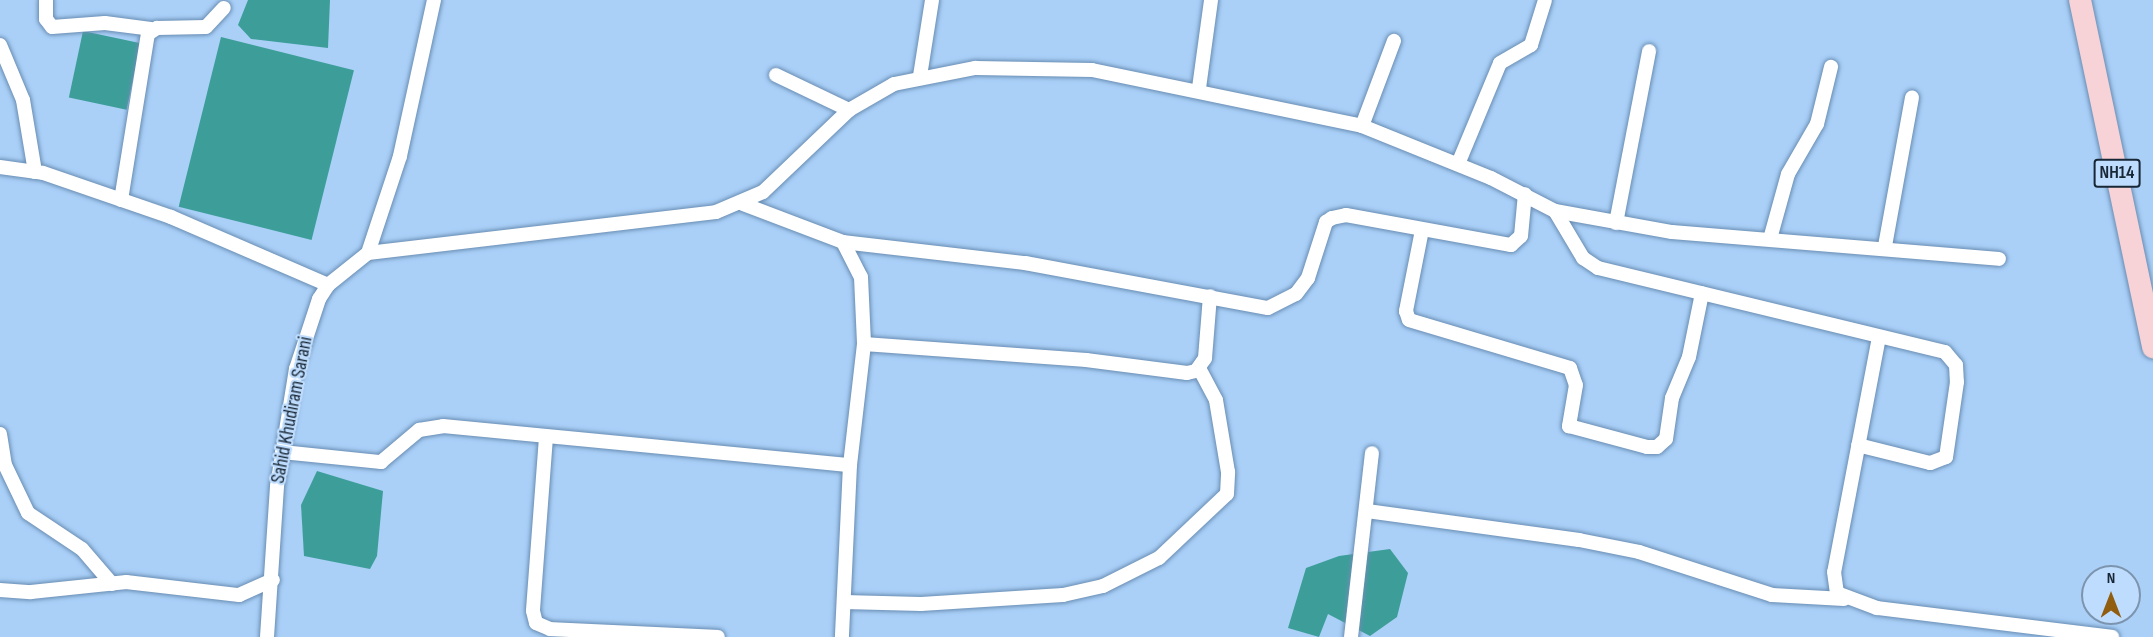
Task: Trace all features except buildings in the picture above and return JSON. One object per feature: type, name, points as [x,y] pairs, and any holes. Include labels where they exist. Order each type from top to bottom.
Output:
[{"type":"highway","name":"NH14","points":[[2080,0],[2153,347]]},
{"type":"street","points":[[46,0],[46,19],[52,27],[105,22],[151,29],[206,27],[224,8]]},
{"type":"street","points":[[434,0],[400,156],[368,253],[688,217],[743,204],[782,176],[849,110],[871,94],[920,76],[975,68],[1051,68],[1199,88],[1362,126],[1458,164],[1525,194],[1555,211],[1616,223],[1770,239],[1885,246],[1999,259]]},
{"type":"street","points":[[920,76],[932,0]]},
{"type":"street","points":[[1199,88],[1211,0]]},
{"type":"street","points":[[1458,164],[1500,63],[1531,45],[1545,0]]},
{"type":"street","points":[[121,200],[151,29]]},
{"type":"street","points":[[1362,126],[1394,40]]},
{"type":"street","points":[[0,45],[23,100],[35,172]]},
{"type":"street","points":[[1616,223],[1649,51]]},
{"type":"street","points":[[1770,239],[1788,174],[1817,124],[1831,67]]},
{"type":"street","points":[[776,75],[849,110]]},
{"type":"street","points":[[1885,246],[1912,97]]},
{"type":"street","points":[[0,166],[35,172],[121,200],[328,285]]},
{"type":"street","points":[[743,204],[843,242],[1025,263],[1268,308],[1284,303],[1308,278],[1326,222],[1338,215],[1511,245],[1521,236],[1525,194]]},
{"type":"street","points":[[1555,211],[1583,258],[1598,268],[1945,352],[1956,365],[1950,446],[1941,462],[1930,464],[1858,446]]},
{"type":"street","points":[[1422,230],[1406,311],[1409,320],[1570,368],[1576,385],[1569,426],[1647,447],[1657,447],[1666,439],[1672,398],[1689,357],[1701,293]]},
{"type":"street","points":[[842,637],[850,465],[864,344],[861,277],[843,242]]},
{"type":"street","name":"Sahid Khudiram Sarani","points":[[267,637],[282,452],[296,369],[314,309],[328,285],[368,253]]},
{"type":"street","points":[[864,344],[1086,360],[1162,372],[1187,373],[1199,368],[1207,348],[1210,296]]},
{"type":"street","points":[[1844,599],[1833,584],[1833,572],[1879,337]]},
{"type":"street","points":[[844,602],[921,604],[1063,595],[1103,586],[1159,558],[1227,494],[1228,472],[1216,400],[1199,368]]},
{"type":"street","points":[[282,452],[381,462],[408,437],[428,427],[850,465]]},
{"type":"street","points":[[0,434],[15,494],[28,513],[82,549],[112,584]]},
{"type":"street","points":[[546,437],[533,611],[536,623],[550,629],[718,637]]},
{"type":"street","points":[[1351,637],[1372,453]]},
{"type":"street","points":[[1367,511],[1579,540],[1639,552],[1772,595],[1844,599],[1877,608],[2112,637]]},
{"type":"street","points":[[0,590],[31,592],[112,584],[239,595],[273,580]]},
{"type":"shaded area","points":[[248,0],[330,0],[328,48],[251,39],[238,25]]},
{"type":"shaded area","points":[[83,31],[141,43],[127,110],[69,98]]},
{"type":"shaded area","points":[[221,37],[354,70],[312,240],[179,207]]},
{"type":"shaded area","points":[[317,471],[383,491],[377,556],[370,569],[304,556],[301,505]]},
{"type":"shaded area","points":[[1390,549],[1408,573],[1397,617],[1370,636],[1328,614],[1319,637],[1288,628],[1306,568],[1339,556]]}]
